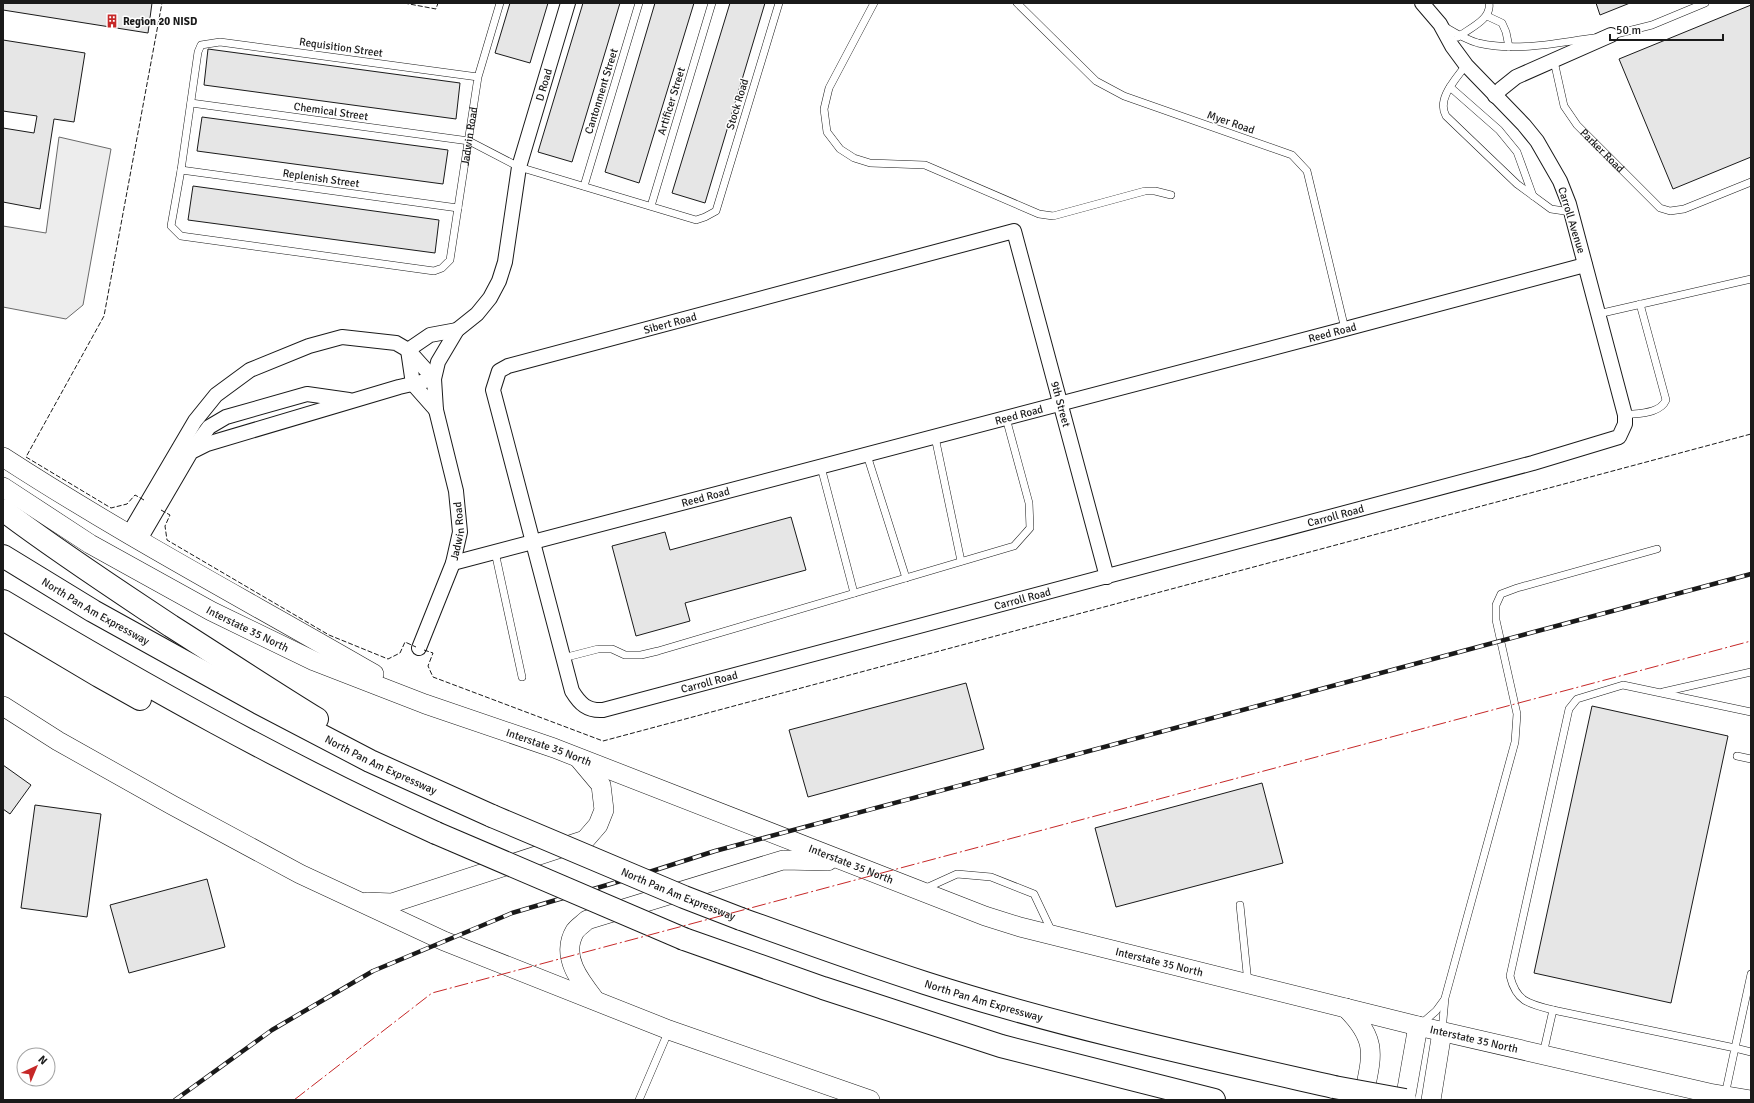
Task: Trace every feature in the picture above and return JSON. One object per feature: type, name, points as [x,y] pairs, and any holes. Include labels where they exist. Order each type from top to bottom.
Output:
[{"type":"highway","points":[[3,510],[73,561],[270,690],[447,796]]},
{"type":"highway","name":"North Pan Am Expressway","points":[[3,556],[100,615],[259,703],[370,761],[492,816],[677,895],[741,919],[926,983],[1019,1010],[1179,1052],[1334,1087],[1405,1100]]},
{"type":"highway","points":[[3,601],[186,708],[335,786],[436,833],[684,940],[823,988],[1001,1046],[1214,1100]]},
{"type":"highway","points":[[3,619],[99,676],[213,739],[261,761],[335,786]]},
{"type":"main road","points":[[3,457],[67,498],[134,538],[426,704]]},
{"type":"main road","name":"Interstate 35 North","points":[[3,487],[90,544],[211,611],[314,661],[426,704],[578,758],[985,916],[1442,1032],[1709,1093],[1751,1100]]},
{"type":"main road","points":[[3,706],[58,741],[179,809],[300,874],[471,953],[669,1030],[870,1100]]},
{"type":"main road","points":[[360,902],[392,903],[585,840],[598,825],[604,810],[600,785],[578,758]]},
{"type":"main road","points":[[595,1000],[580,980],[572,965],[570,948],[575,931],[587,920],[783,860],[843,862]]},
{"type":"main road","points":[[1346,1008],[1357,1019],[1370,1042],[1372,1056],[1363,1100]]},
{"type":"main road","points":[[1405,1100],[1418,1026]]},
{"type":"main road","points":[[1431,1100],[1442,1032]]},
{"type":"street","name":"D Road","points":[[519,167],[568,3]]},
{"type":"street","points":[[1422,3],[1455,39],[1466,65],[1495,96],[1516,77],[1611,35]]},
{"type":"street","name":"Carroll Avenue","points":[[1495,96],[1524,125],[1537,141],[1560,181],[1571,212],[1625,415],[1623,430]]},
{"type":"street","name":"Jadwin Road","points":[[420,648],[453,563],[460,532],[456,491],[436,410],[434,379],[438,362],[457,330],[477,314],[486,304],[499,281],[505,262],[519,167]]},
{"type":"street","name":"9th Street","points":[[1014,231],[1062,404],[1107,577]]},
{"type":"street","name":"Sibert Road","points":[[532,542],[494,390],[499,371],[515,364],[1014,231]]},
{"type":"street","name":"Reed Road","points":[[453,563],[1062,404],[1585,265]]},
{"type":"street","name":"Jadwin Road","points":[[408,350],[430,335],[457,330]]},
{"type":"street","points":[[134,538],[195,421],[216,395],[250,370],[309,346],[342,337],[396,343],[408,350],[434,379],[352,401],[207,444],[191,452]]},
{"type":"street","points":[[408,350],[413,384]]},
{"type":"street","name":"Jadwin Road","points":[[413,384],[436,410]]},
{"type":"street","points":[[134,538],[208,427],[226,417],[307,394],[352,401]]},
{"type":"street","name":"Carroll Road","points":[[532,542],[572,691],[580,704],[593,710],[603,710],[1533,463],[1619,437],[1623,430]]},
{"type":"lane","name":"Jadwin Road","points":[[182,170],[171,226],[181,236],[434,271],[442,268],[450,260],[478,77],[500,3]]},
{"type":"lane","name":"Cantonment Street","points":[[584,186],[639,3]]},
{"type":"lane","name":"Artificer Street","points":[[651,206],[712,3]]},
{"type":"lane","name":"Stock Road","points":[[716,211],[779,3]]},
{"type":"lane","points":[[874,3],[828,88],[824,108],[828,132],[840,149],[854,158],[870,163],[925,165],[1038,214],[1053,216],[1145,191],[1155,190],[1171,195]]},
{"type":"lane","name":"Myer Road","points":[[1017,3],[1096,81],[1109,90],[1292,155],[1307,171],[1346,329]]},
{"type":"lane","points":[[1455,39],[1487,16],[1490,11],[1489,3]]},
{"type":"lane","points":[[1455,39],[1509,47],[1537,47],[1611,35],[1652,25],[1705,3]]},
{"type":"lane","points":[[1487,16],[1502,23],[1506,32],[1509,47]]},
{"type":"lane","name":"Requisition Street","points":[[191,102],[198,52],[201,45],[220,42],[478,77]]},
{"type":"lane","name":"Parker Road","points":[[1554,60],[1564,106],[1577,125],[1660,208],[1670,211],[1684,208],[1751,182]]},
{"type":"lane","points":[[1466,65],[1450,87],[1443,102],[1442,110],[1446,116],[1517,184],[1551,209],[1571,212]]},
{"type":"lane","points":[[1450,87],[1499,130],[1517,152],[1533,196]]},
{"type":"lane","name":"Chemical Street","points":[[191,102],[468,141],[519,167],[696,220],[706,217],[716,211]]},
{"type":"lane","points":[[182,170],[191,102]]},
{"type":"lane","name":"Replenish Street","points":[[182,170],[458,208]]},
{"type":"lane","points":[[1598,314],[1751,279]]},
{"type":"lane","points":[[1625,415],[1657,410],[1664,405],[1666,400],[1640,304]]},
{"type":"lane","points":[[563,658],[598,650],[612,649],[625,655],[641,655],[1014,546],[1030,528],[1029,503],[1006,418]]},
{"type":"lane","points":[[935,437],[961,561]]},
{"type":"lane","points":[[867,454],[906,578]]},
{"type":"lane","points":[[821,467],[854,593]]},
{"type":"lane","points":[[1442,1032],[1445,998],[1515,742],[1517,714],[1496,620],[1496,605],[1501,594],[1517,588],[1656,550]]},
{"type":"lane","points":[[495,552],[522,677]]},
{"type":"lane","points":[[1660,693],[1751,672]]},
{"type":"lane","points":[[1751,712],[1623,685],[1577,700],[1569,709],[1510,976],[1513,989],[1524,1000],[1536,1006],[1751,1052]]},
{"type":"lane","points":[[1737,756],[1751,759]]},
{"type":"lane","points":[[919,891],[958,874],[991,877],[1034,894],[1053,934]]},
{"type":"lane","points":[[1240,905],[1248,983]]},
{"type":"lane","points":[[1725,1095],[1751,974]]},
{"type":"lane","points":[[1418,1026],[1436,1011],[1445,998]]},
{"type":"lane","points":[[1543,1055],[1553,1010]]},
{"type":"lane","points":[[639,1100],[669,1030]]},
{"type":"shaded area","points":[[59,137],[111,149],[83,305],[66,319],[3,307],[3,226],[46,233]]},
{"type":"building","name":"Region 20 NISD","points":[[3,3],[152,3],[148,33],[3,10]]},
{"type":"building","points":[[510,3],[548,3],[530,63],[495,53]]},
{"type":"building","points":[[583,3],[620,3],[572,162],[538,152]]},
{"type":"building","points":[[655,3],[694,3],[639,183],[605,172]]},
{"type":"building","points":[[730,3],[765,3],[705,203],[672,193]]},
{"type":"building","points":[[1596,3],[1630,3],[1600,15]]},
{"type":"building","points":[[1751,5],[1751,157],[1673,189],[1619,59]]},
{"type":"building","points":[[3,40],[85,53],[74,122],[54,119],[40,209],[3,202],[3,128],[34,133],[37,116],[3,111]]},
{"type":"building","points":[[208,49],[460,83],[456,119],[204,85]]},
{"type":"building","points":[[202,117],[448,150],[443,184],[197,151]]},
{"type":"building","points":[[193,186],[439,220],[435,253],[188,220]]},
{"type":"building","points":[[791,517],[806,570],[685,603],[690,621],[636,636],[612,546],[665,532],[670,550]]},
{"type":"building","points":[[966,683],[984,749],[808,797],[789,730]]},
{"type":"building","points":[[1592,706],[1728,736],[1671,1003],[1534,973]]},
{"type":"building","points":[[3,765],[31,785],[10,814],[3,809]]},
{"type":"building","points":[[1262,783],[1283,863],[1116,907],[1095,828]]},
{"type":"building","points":[[35,805],[101,814],[87,917],[21,908]]},
{"type":"building","points":[[207,879],[225,947],[129,973],[110,905]]},
{"type":"railway","points":[[175,1100],[272,1030],[373,971],[512,913],[715,851],[1751,574]]},
{"type":"fence","points":[[144,500],[135,495],[127,504],[111,508],[26,457],[104,316],[162,3]]},
{"type":"fence","points":[[404,3],[436,9],[438,3]]},
{"type":"fence","points":[[424,650],[433,653],[428,666],[433,677],[603,741],[1751,434]]},
{"type":"fence","points":[[161,510],[170,515],[165,526],[167,540],[329,635],[388,659],[400,653],[405,642],[416,647]]},
{"type":"power","points":[[294,1100],[432,993],[1751,641]]},
{"type":"place","name":"Region 20 NISD","points":[[112,21]]}]
